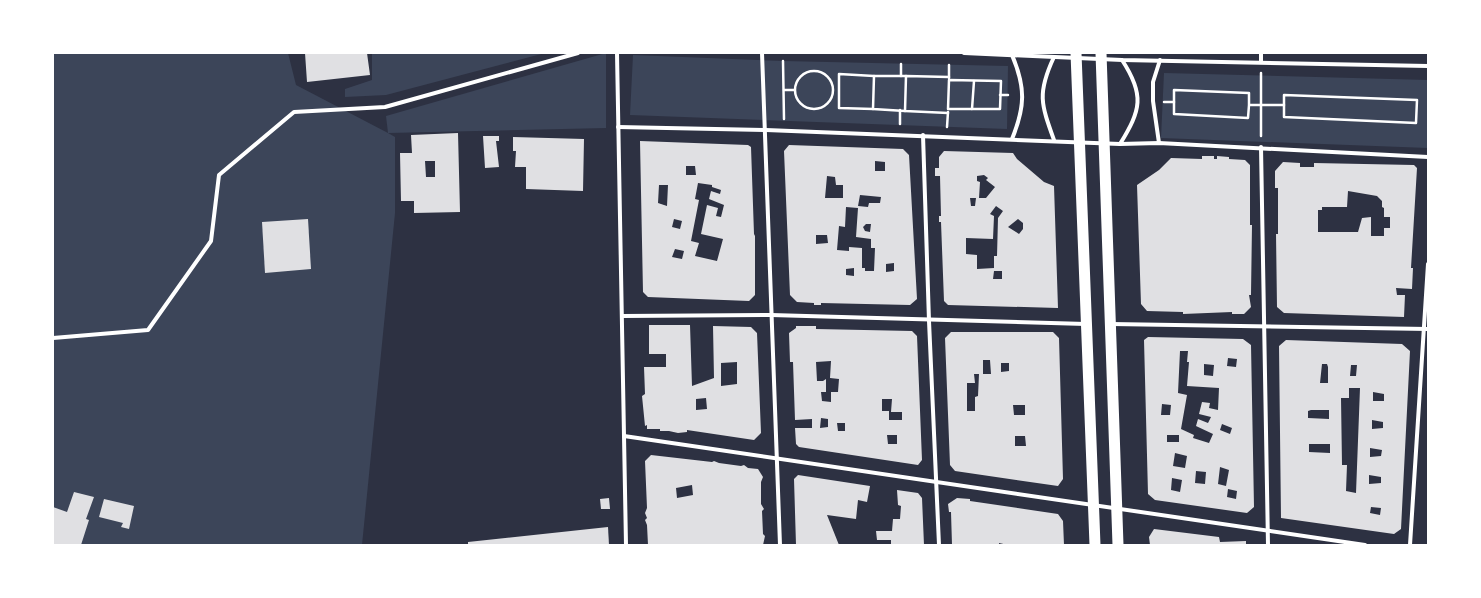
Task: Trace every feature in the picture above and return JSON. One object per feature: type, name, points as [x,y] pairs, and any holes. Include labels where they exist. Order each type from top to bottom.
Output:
[{"type":"highway","points":[[1076,55],[1095,545]]},
{"type":"highway","points":[[1101,56],[1109,324],[1118,545]]},
{"type":"street","points":[[53,338],[148,330],[211,241],[219,174],[294,112],[385,107],[578,53]]},
{"type":"street","points":[[617,53],[626,545]]},
{"type":"street","points":[[762,53],[780,545]]},
{"type":"street","points":[[964,53],[1054,57],[1076,55],[1101,56],[1122,60],[1428,66]]},
{"type":"street","points":[[1261,53],[1261,62]]},
{"type":"street","points":[[1012,56],[1018,69],[1023,97],[1021,118],[1012,138]]},
{"type":"street","points":[[1054,57],[1044,77],[1041,98],[1054,140]]},
{"type":"street","points":[[1120,144],[1133,122],[1138,101],[1133,77],[1122,60]]},
{"type":"street","points":[[1159,143],[1153,101],[1153,82],[1160,60]]},
{"type":"street","points":[[618,127],[1012,138],[1120,144],[1159,143],[1428,156]]},
{"type":"street","points":[[923,135],[929,321],[939,545]]},
{"type":"street","points":[[1261,147],[1268,545]]},
{"type":"street","points":[[1410,545],[1422,330],[1428,264]]},
{"type":"street","points":[[622,316],[771,316],[1086,324]]},
{"type":"street","points":[[1109,324],[1428,329]]},
{"type":"street","points":[[624,436],[1365,545]]},
{"type":"path","points":[[783,61],[784,122]]},
{"type":"path","points":[[1261,62],[1261,147]]},
{"type":"path","points":[[901,64],[901,76]]},
{"type":"path","points":[[947,127],[949,65]]},
{"type":"path","points":[[811,71],[818,71],[828,77],[832,82],[833,90],[830,101],[826,106],[813,110],[802,105],[794,90],[800,76],[811,71]]},
{"type":"path","points":[[839,74],[901,76],[974,81],[1001,81],[1000,109],[905,111],[839,108],[839,74]]},
{"type":"path","points":[[873,110],[874,76]]},
{"type":"path","points":[[905,111],[906,76]]},
{"type":"path","points":[[972,109],[974,81]]},
{"type":"path","points":[[784,90],[794,90]]},
{"type":"path","points":[[833,90],[839,91]]},
{"type":"path","points":[[1174,90],[1249,93],[1249,105],[1248,118],[1174,114],[1174,90]]},
{"type":"path","points":[[1000,95],[1008,95]]},
{"type":"path","points":[[1284,95],[1417,100],[1416,123],[1284,117],[1284,105],[1284,95]]},
{"type":"path","points":[[1168,102],[1174,102]]},
{"type":"path","points":[[1249,105],[1284,105]]},
{"type":"path","points":[[900,110],[900,125]]},
{"type":"shaded area","points":[[53,53],[288,53],[296,85],[395,137],[395,213],[362,545],[53,545]]},
{"type":"shaded area","points":[[372,53],[545,53],[386,95],[345,97],[345,89],[372,80]]},
{"type":"shaded area","points":[[606,53],[606,128],[388,133],[386,116]]},
{"type":"shaded area","points":[[633,55],[783,61],[1008,66],[1007,129],[630,115]]},
{"type":"shaded area","points":[[1164,73],[1428,80],[1428,148],[1161,138]]},
{"type":"building","points":[[305,53],[367,53],[370,75],[307,82]]},
{"type":"building","points":[[458,133],[460,212],[414,213],[414,201],[401,201],[400,153],[412,153],[411,135]],"holes":[[[425,161],[435,161],[435,177],[426,177]]]},
{"type":"building","points":[[483,136],[499,136],[499,141],[496,141],[499,167],[485,168]]},
{"type":"building","points":[[513,137],[584,139],[583,191],[526,189],[526,167],[515,167],[516,151],[513,151]]},
{"type":"building","points":[[640,141],[748,145],[751,147],[755,236],[755,295],[749,301],[648,297],[643,292]],"holes":[[[686,166],[695,166],[696,175],[686,175]],[[698,183],[712,185],[712,187],[721,190],[720,194],[711,191],[709,199],[724,205],[721,217],[716,216],[718,208],[707,205],[701,234],[723,239],[717,261],[695,256],[699,243],[691,241],[699,200],[695,199]],[[659,185],[668,185],[667,206],[658,203]],[[674,219],[682,221],[680,229],[672,227]],[[675,249],[684,251],[682,259],[672,257]]]},
{"type":"building","points":[[789,145],[903,149],[909,155],[917,299],[910,305],[821,303],[821,305],[814,305],[814,303],[797,302],[790,295],[784,151]],"holes":[[[875,161],[885,162],[885,171],[875,171]],[[827,176],[835,177],[836,185],[843,185],[843,198],[825,198]],[[860,195],[881,197],[880,203],[869,203],[868,207],[858,206]],[[846,207],[858,208],[856,237],[871,239],[871,248],[875,248],[874,271],[865,271],[865,268],[862,268],[862,248],[849,247],[849,251],[837,250],[839,226],[845,227]],[[866,224],[871,224],[870,232],[865,231],[863,227]],[[816,235],[827,235],[828,243],[816,244]],[[894,263],[894,271],[886,272],[886,264]],[[854,268],[854,276],[846,275],[846,269]]]},
{"type":"building","points":[[944,151],[1013,153],[1017,159],[1044,182],[1054,186],[1058,308],[948,305],[944,301],[941,222],[939,222],[939,216],[941,216],[940,176],[935,176],[935,168],[939,168],[939,157]],"holes":[[[984,175],[988,178],[986,180],[995,187],[986,198],[979,198],[980,182],[977,181],[977,176]],[[970,198],[976,198],[975,206],[971,206]],[[996,206],[1003,211],[998,218],[997,256],[994,256],[994,268],[977,269],[977,255],[966,254],[966,238],[993,239],[994,216],[990,214]],[[1018,219],[1023,223],[1023,229],[1019,234],[1008,227]],[[994,271],[1002,271],[1002,279],[993,279]]]},
{"type":"building","points":[[1202,156],[1214,156],[1214,159],[1217,159],[1217,156],[1229,157],[1229,159],[1245,160],[1250,165],[1250,225],[1252,225],[1251,295],[1249,295],[1251,307],[1244,314],[1232,314],[1232,312],[1183,314],[1183,312],[1147,311],[1141,304],[1137,185],[1159,170],[1171,158],[1202,159]]},
{"type":"building","points":[[1283,162],[1300,163],[1300,167],[1314,167],[1314,163],[1414,165],[1417,168],[1411,268],[1413,268],[1412,289],[1396,288],[1397,295],[1405,295],[1404,317],[1284,313],[1277,307],[1276,234],[1278,234],[1278,188],[1275,188],[1275,171]],"holes":[[[1348,191],[1377,196],[1382,201],[1384,217],[1390,217],[1390,228],[1384,228],[1384,236],[1371,236],[1371,217],[1362,218],[1358,232],[1318,232],[1318,210],[1322,210],[1322,207],[1347,207]]]},
{"type":"building","points":[[308,219],[311,269],[265,273],[262,222]]},
{"type":"building","points":[[649,325],[690,325],[692,386],[714,378],[713,326],[751,327],[757,333],[761,433],[754,440],[687,430],[687,432],[678,433],[660,431],[660,429],[647,429],[647,425],[645,426],[642,396],[645,394],[644,367],[666,367],[666,354],[649,354]],"holes":[[[737,362],[737,384],[721,386],[721,363]],[[706,398],[707,409],[696,410],[696,399]]]},
{"type":"building","points":[[796,326],[816,326],[816,329],[912,331],[917,336],[922,460],[918,465],[799,447],[796,444],[795,428],[812,428],[812,419],[795,420],[793,362],[790,362],[789,333],[796,328]],"holes":[[[831,361],[830,378],[839,379],[838,392],[831,392],[831,402],[822,401],[821,392],[826,392],[826,379],[823,381],[817,381],[816,362]],[[882,399],[892,399],[891,412],[902,412],[902,420],[889,420],[889,411],[882,411]],[[821,418],[828,419],[828,427],[820,428]],[[837,423],[845,423],[845,431],[838,431]],[[887,435],[897,435],[897,444],[888,444]]]},
{"type":"building","points":[[951,332],[1053,332],[1059,338],[1063,479],[1058,486],[955,471],[950,465],[945,338]],"holes":[[[983,360],[990,360],[991,374],[983,374]],[[1001,363],[1009,363],[1009,371],[1001,372]],[[974,374],[979,374],[978,396],[975,397],[975,411],[967,411],[967,383],[975,383]],[[1013,405],[1025,405],[1025,415],[1014,415]],[[1015,436],[1025,436],[1026,446],[1015,446]]]},
{"type":"building","points":[[1148,337],[1243,339],[1251,345],[1254,507],[1247,513],[1155,500],[1148,494],[1144,340]],"holes":[[[1180,351],[1188,351],[1187,362],[1189,362],[1187,386],[1219,388],[1218,410],[1209,408],[1210,403],[1202,402],[1199,414],[1211,417],[1208,423],[1198,419],[1196,426],[1213,434],[1209,443],[1193,438],[1194,435],[1181,429],[1187,395],[1178,393]],[[1228,358],[1237,359],[1236,367],[1227,366]],[[1204,364],[1214,365],[1213,376],[1204,375]],[[1162,404],[1171,405],[1170,415],[1161,415]],[[1222,424],[1232,428],[1230,434],[1220,430]],[[1167,435],[1179,435],[1179,442],[1167,442]],[[1175,453],[1187,456],[1185,468],[1173,466]],[[1220,467],[1229,470],[1226,486],[1218,484]],[[1196,471],[1206,472],[1205,484],[1195,483]],[[1172,478],[1182,480],[1180,492],[1171,490]],[[1228,489],[1237,491],[1236,499],[1227,497]]]},
{"type":"building","points":[[1286,340],[1402,344],[1410,351],[1401,529],[1394,534],[1281,518],[1279,346]],"holes":[[[1322,364],[1327,364],[1328,367],[1328,383],[1320,383]],[[1351,365],[1357,365],[1356,376],[1350,376]],[[1349,388],[1360,388],[1356,493],[1346,491],[1347,465],[1342,465],[1341,398],[1349,398]],[[1373,392],[1384,394],[1384,401],[1373,401]],[[1329,410],[1329,419],[1308,418],[1308,411]],[[1372,420],[1383,422],[1383,428],[1372,429]],[[1309,444],[1330,444],[1330,453],[1309,452]],[[1370,448],[1382,450],[1381,456],[1370,457]],[[1369,475],[1381,477],[1381,483],[1369,484]],[[1371,507],[1381,508],[1380,515],[1370,513]]]},
{"type":"building","points":[[651,455],[714,461],[741,466],[744,465],[748,468],[758,469],[763,477],[761,482],[761,504],[764,509],[762,511],[763,534],[765,536],[763,545],[648,545],[647,525],[645,520],[647,518],[645,513],[647,508],[645,461]],"holes":[[[692,485],[693,495],[677,498],[676,488]]]},
{"type":"building","points":[[798,475],[870,486],[867,502],[858,500],[856,519],[827,515],[839,545],[796,545],[794,479]]},
{"type":"building","points":[[897,490],[918,493],[922,498],[924,545],[891,545],[891,540],[877,540],[876,531],[892,531],[893,519],[900,519],[901,506],[898,505]]},
{"type":"building","points":[[74,492],[94,497],[86,519],[89,520],[81,545],[53,545],[53,507],[67,512]]},
{"type":"building","points":[[609,498],[610,509],[601,509],[600,499]]},
{"type":"building","points":[[957,498],[1058,514],[1063,521],[1064,545],[1008,545],[999,543],[999,545],[952,545],[951,512],[949,512],[948,504]]},
{"type":"building","points":[[104,499],[134,506],[129,529],[121,527],[123,523],[99,517]]},
{"type":"building","points":[[608,527],[609,545],[468,545],[468,542]]},
{"type":"building","points":[[1154,529],[1219,537],[1220,542],[1246,541],[1246,545],[1150,545],[1149,537]]}]
